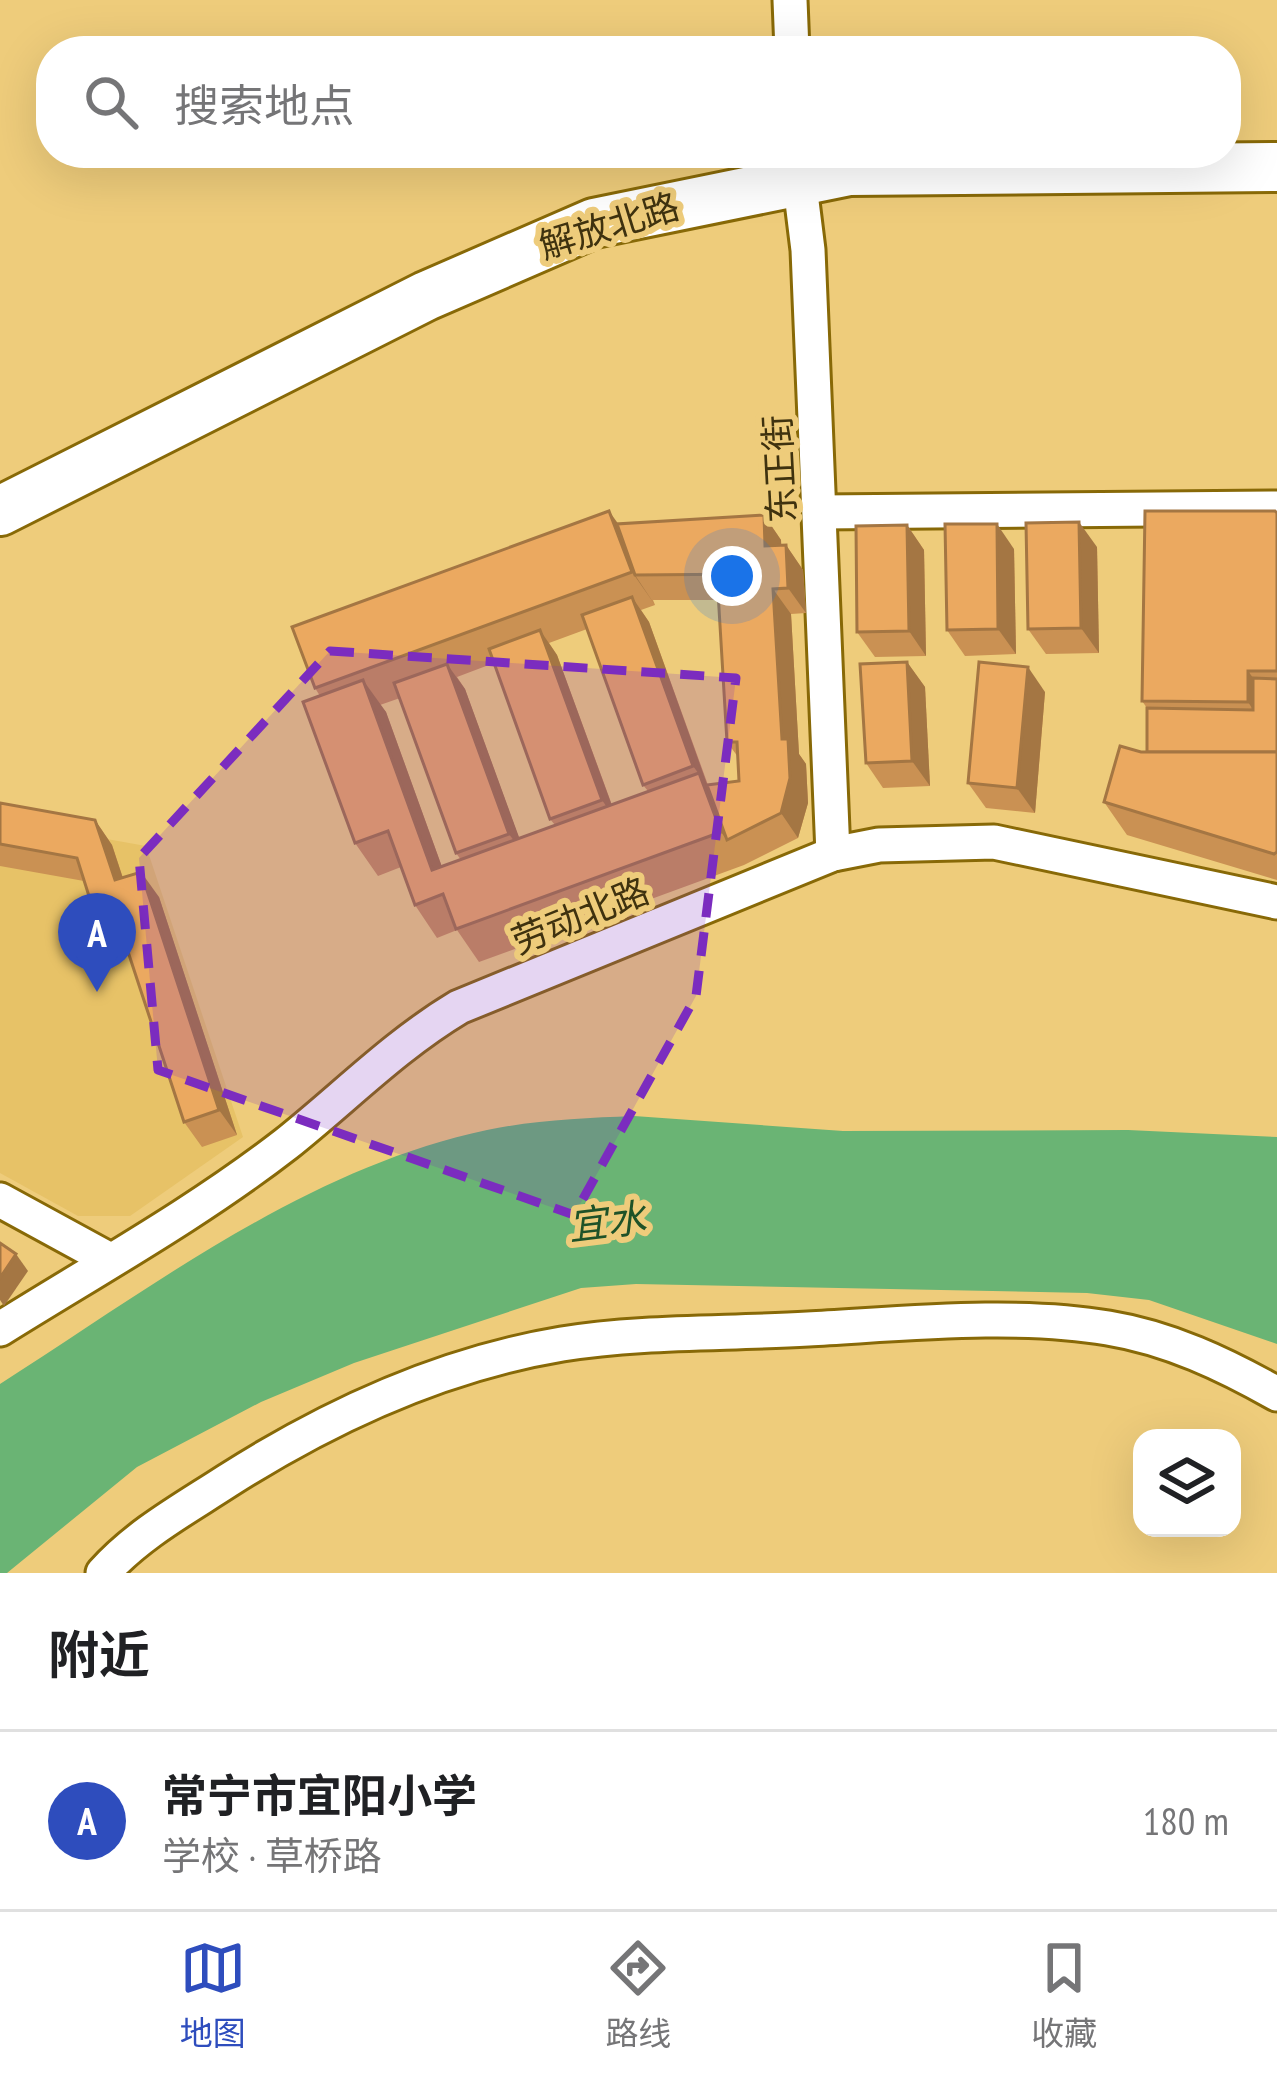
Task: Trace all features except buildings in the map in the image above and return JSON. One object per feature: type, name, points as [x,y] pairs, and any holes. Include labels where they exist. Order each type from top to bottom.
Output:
[{"type":"street","points":[[790,0],[791,36]]},
{"type":"street","name":"解放北路","points":[[1241,167],[1277,167]]},
{"type":"street","name":"解放北路","points":[[0,511],[544,241],[790,168]]},
{"type":"street","name":"东正街","points":[[797,168],[808,250],[833,854]]},
{"type":"street","name":"解放北路","points":[[818,168],[935,168]]},
{"type":"street","points":[[820,512],[1277,508]]},
{"type":"street","name":"劳动北路","points":[[0,1329],[256,1166],[404,1040],[459,1006],[833,854],[931,841],[994,842],[1277,902]]},
{"type":"street","points":[[0,1200],[110,1260]]},
{"type":"street","points":[[104,1573],[133,1542],[271,1454],[356,1409],[416,1382],[564,1343],[850,1327],[1070,1324],[1109,1328],[1215,1359],[1277,1394]]},
{"type":"highlighted area","points":[[330,651],[736,678],[696,996],[574,1215],[158,1070],[139,858]]},
{"type":"shaded area","points":[[0,820],[146,846],[243,1137],[130,1216],[78,1216],[0,1173]]},
{"type":"water","name":"宜水","points":[[634,1116],[843,1131],[1128,1130],[1277,1137],[1277,1344],[1149,1300],[1087,1293],[636,1284],[581,1288],[354,1363],[261,1402],[137,1467],[7,1573],[0,1573],[0,1384],[233,1235],[356,1172],[487,1130]]},
{"type":"place","name":"常宁市宜阳小学","points":[[97,992]]}]
